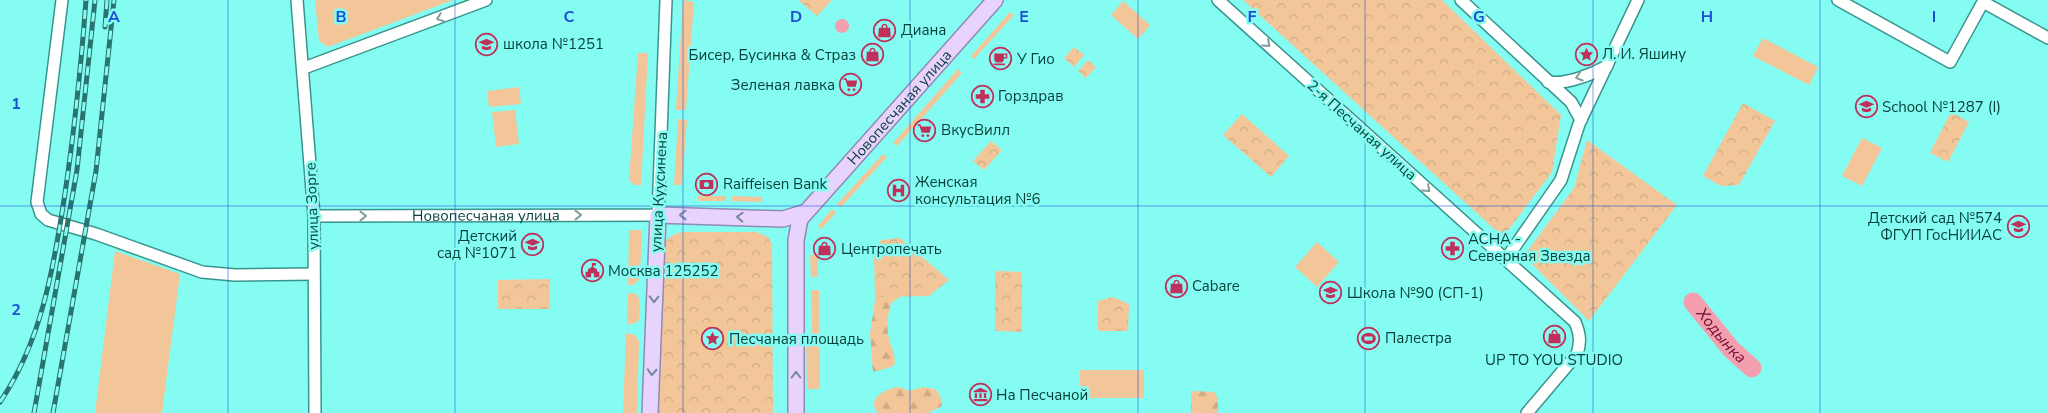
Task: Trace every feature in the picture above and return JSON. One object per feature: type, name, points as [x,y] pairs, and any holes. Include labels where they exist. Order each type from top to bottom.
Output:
[{"type":"main road","name":"Новопесчаная улица","points":[[803,213],[995,0]]},
{"type":"main road","points":[[658,215],[790,218],[803,213]]},
{"type":"main road","points":[[796,413],[795,254],[797,229],[803,213]]},
{"type":"main road","name":"улица Куусинена","points":[[650,413],[658,215]]},
{"type":"main road","points":[[772,218],[787,230],[795,254]]},
{"type":"street","points":[[62,0],[38,195],[38,208],[41,214],[48,220],[96,234],[202,272],[235,275],[314,274]]},
{"type":"street","name":"улица Зорге","points":[[298,0],[314,216],[315,413]]},
{"type":"street","points":[[304,68],[486,0]]},
{"type":"street","name":"улица Куусинена","points":[[658,215],[666,0]]},
{"type":"street","name":"2-я Песчаная улица","points":[[1218,0],[1575,322],[1580,333],[1577,354],[1527,413]]},
{"type":"street","points":[[1461,0],[1571,102],[1581,120]]},
{"type":"street","points":[[1506,259],[1562,180],[1581,120],[1638,0]]},
{"type":"street","points":[[1838,0],[1950,62],[1983,2],[2048,38]]},
{"type":"street","points":[[1548,82],[1561,82],[1608,66]]},
{"type":"street","name":"Новопесчаная улица","points":[[314,216],[658,215]]},
{"type":"green space","points":[[315,0],[453,0],[328,47],[319,41]]},
{"type":"green space","points":[[683,0],[694,2],[686,110],[676,110]]},
{"type":"green space","points":[[798,0],[832,0],[817,16]]},
{"type":"green space","points":[[1243,0],[1442,0],[1561,115],[1552,172],[1503,237]]},
{"type":"green space","points":[[1123,1],[1150,25],[1138,39],[1111,15]]},
{"type":"green space","points":[[1010,12],[1014,15],[974,59],[971,56]]},
{"type":"green space","points":[[1763,38],[1818,67],[1809,85],[1753,56]]},
{"type":"green space","points":[[1074,47],[1084,55],[1074,67],[1064,58]]},
{"type":"green space","points":[[638,53],[648,53],[641,185],[634,185],[629,180]]},
{"type":"green space","points":[[1088,60],[1096,67],[1086,78],[1078,71]]},
{"type":"green space","points":[[958,69],[962,73],[897,146],[893,143]]},
{"type":"green space","points":[[519,87],[521,104],[489,107],[487,91]]},
{"type":"green space","points":[[1743,103],[1775,121],[1739,185],[1721,186],[1703,176]]},
{"type":"green space","points":[[515,110],[519,144],[496,147],[492,112]]},
{"type":"green space","points":[[1951,112],[1969,122],[1948,162],[1930,153]]},
{"type":"green space","points":[[1242,114],[1289,156],[1271,177],[1223,135]]},
{"type":"green space","points":[[678,119],[687,120],[682,185],[674,185]]},
{"type":"green space","points":[[1862,138],[1882,148],[1862,186],[1842,176]]},
{"type":"green space","points":[[1587,140],[1677,205],[1589,321],[1524,256],[1574,188]]},
{"type":"green space","points":[[991,141],[1002,150],[984,170],[973,161]]},
{"type":"green space","points":[[883,154],[887,157],[841,207],[837,204]]},
{"type":"green space","points":[[698,196],[726,196],[726,201],[698,201]]},
{"type":"green space","points":[[732,196],[762,197],[762,202],[732,201]]},
{"type":"green space","points":[[832,209],[836,213],[821,229],[818,226]]},
{"type":"green space","points":[[629,230],[642,230],[640,275],[639,280],[633,285],[628,285]]},
{"type":"green space","points":[[683,232],[756,232],[768,237],[772,244],[773,413],[653,413],[662,248],[670,237]]},
{"type":"green space","points":[[900,238],[949,280],[929,296],[875,297],[874,253],[881,240]]},
{"type":"green space","points":[[1317,242],[1339,262],[1317,287],[1295,267]]},
{"type":"green space","points":[[115,251],[180,274],[162,413],[95,413]]},
{"type":"green space","points":[[810,255],[818,255],[818,277],[811,277]]},
{"type":"green space","points":[[995,271],[1022,272],[1022,332],[995,331]]},
{"type":"green space","points":[[879,274],[898,286],[900,297],[891,303],[888,321],[888,334],[895,359],[894,366],[873,372],[870,334]]},
{"type":"green space","points":[[550,279],[550,309],[498,309],[498,280]]},
{"type":"green space","points":[[811,290],[819,290],[820,389],[807,389],[806,337],[812,337]]},
{"type":"green space","points":[[628,293],[637,294],[640,311],[638,322],[627,325]]},
{"type":"green space","points":[[1113,297],[1129,304],[1128,331],[1098,331],[1098,301]]},
{"type":"green space","points":[[626,333],[635,335],[639,341],[637,413],[623,413]]},
{"type":"green space","points":[[1080,370],[1144,370],[1144,398],[1080,398]]},
{"type":"green space","points":[[899,387],[910,391],[922,387],[935,389],[940,395],[942,406],[928,413],[878,413],[874,403],[876,398],[889,389]]},
{"type":"green space","points":[[1191,391],[1214,392],[1218,398],[1218,413],[1191,413]]},
{"type":"shaded area","points":[[842,19],[847,21],[849,26],[847,31],[842,33],[837,31],[835,26],[837,21]]},
{"type":"waterway","name":"Ходынка","points":[[1693,302],[1731,349],[1752,368]]},
{"type":"railway","points":[[0,402],[26,355],[50,279],[60,227],[71,150],[86,0]]},
{"type":"railway","points":[[34,413],[77,170],[95,0]]},
{"type":"railway","points":[[105,27],[107,0]]},
{"type":"railway","points":[[53,413],[96,171],[114,0]]},
{"type":"place","name":"Диана","points":[[885,30]]},
{"type":"place","name":"школа №1251","points":[[487,44]]},
{"type":"place","name":"Л. И. Яшину","points":[[1586,54]]},
{"type":"place","name":"Бисер, Бусинка & Страз","points":[[872,55]]},
{"type":"place","name":"У Гио","points":[[1001,59]]},
{"type":"place","name":"Зеленая лавка","points":[[851,85]]},
{"type":"place","name":"Горздрав","points":[[982,96]]},
{"type":"place","name":"School №1287 (I)","points":[[1866,107]]},
{"type":"place","name":"ВкусВилл","points":[[925,130]]},
{"type":"place","name":"Raiffeisen Bank","points":[[707,184]]},
{"type":"place","name":"Женская консультация №6","points":[[899,191]]},
{"type":"place","name":"Детский сад №574 ФГУП ГосНИИАС","points":[[2018,227]]},
{"type":"place","name":"Детский сад №1071","points":[[533,245]]},
{"type":"place","name":"АСНА - Северная Звезда","points":[[1452,248]]},
{"type":"place","name":"Центропечать","points":[[825,249]]},
{"type":"place","name":"Москва 125252","points":[[592,271]]},
{"type":"place","name":"Cabare","points":[[1176,286]]},
{"type":"place","name":"Школа №90 (СП-1)","points":[[1331,293]]},
{"type":"place","name":"UP TO YOU STUDIO","points":[[1554,337]]},
{"type":"place","name":"Палестра","points":[[1369,338]]},
{"type":"place","name":"Песчаная площадь","points":[[713,339]]},
{"type":"place","name":"На Песчаной","points":[[980,395]]}]
